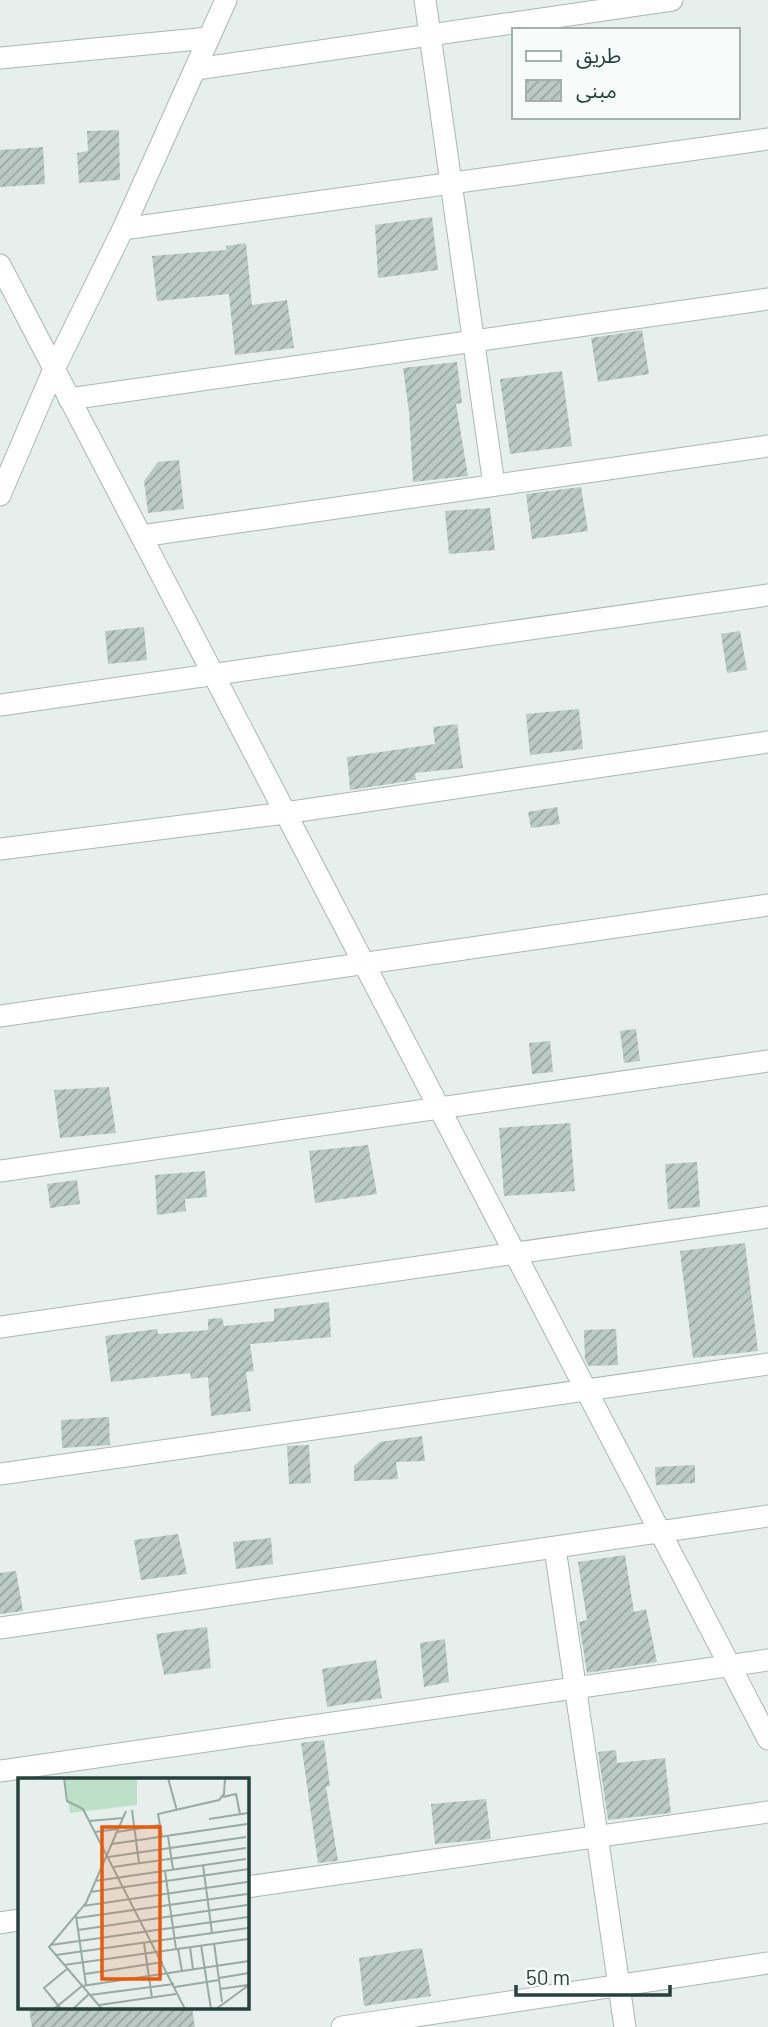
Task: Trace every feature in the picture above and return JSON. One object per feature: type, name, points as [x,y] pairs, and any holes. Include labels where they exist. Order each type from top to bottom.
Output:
[{"type":"street","points":[[0,495],[54,369],[123,229],[226,0]]},
{"type":"street","points":[[425,0],[494,485]]},
{"type":"street","points":[[195,69],[672,0]]},
{"type":"street","points":[[0,58],[209,38]]},
{"type":"street","points":[[123,229],[768,139]]},
{"type":"street","points":[[0,265],[768,1739]]},
{"type":"street","points":[[69,399],[768,299]]},
{"type":"street","points":[[141,536],[768,446]]},
{"type":"street","points":[[0,705],[768,595]]},
{"type":"street","points":[[0,849],[285,813],[768,743]]},
{"type":"street","points":[[0,1016],[768,905]]},
{"type":"street","points":[[0,1171],[768,1061]]},
{"type":"street","points":[[0,1327],[768,1217]]},
{"type":"street","points":[[0,1474],[768,1364]]},
{"type":"street","points":[[0,1628],[768,1516]]},
{"type":"street","points":[[555,1548],[625,2027]]},
{"type":"street","points":[[0,1771],[768,1660]]},
{"type":"street","points":[[248,1887],[768,1812]]},
{"type":"street","points":[[0,1923],[18,1920]]},
{"type":"street","points":[[342,2027],[768,1963]]},
{"type":"building","points":[[119,130],[120,180],[79,183],[77,153],[88,151],[87,131]]},
{"type":"building","points":[[43,147],[45,184],[0,187],[0,150]]},
{"type":"building","points":[[432,217],[438,270],[378,278],[375,225]]},
{"type":"building","points":[[246,243],[252,305],[287,300],[294,348],[235,355],[229,294],[157,301],[152,256],[226,250],[226,246]]},
{"type":"building","points":[[642,330],[649,374],[598,382],[591,338]]},
{"type":"building","points":[[457,362],[462,403],[456,404],[468,476],[413,482],[409,412],[403,368]]},
{"type":"building","points":[[562,371],[572,446],[510,454],[500,379]]},
{"type":"building","points":[[179,460],[184,509],[148,513],[144,481],[158,462]]},
{"type":"building","points":[[581,487],[588,531],[532,539],[526,494]]},
{"type":"building","points":[[490,508],[495,550],[449,554],[445,511]]},
{"type":"building","points":[[144,627],[147,660],[108,664],[105,631]]},
{"type":"building","points":[[740,631],[747,670],[727,673],[721,634]]},
{"type":"building","points":[[579,709],[583,749],[530,755],[526,714]]},
{"type":"building","points":[[457,724],[463,768],[415,773],[416,780],[350,790],[347,757],[435,744],[433,727]]},
{"type":"building","points":[[557,807],[560,824],[531,828],[528,812]]},
{"type":"building","points":[[636,1029],[640,1061],[624,1063],[620,1031]]},
{"type":"building","points":[[550,1041],[553,1072],[532,1074],[529,1043]]},
{"type":"building","points":[[109,1087],[116,1133],[60,1138],[54,1090]]},
{"type":"building","points":[[570,1123],[575,1191],[504,1196],[499,1128]]},
{"type":"building","points":[[368,1145],[377,1194],[315,1203],[309,1151]]},
{"type":"building","points":[[697,1162],[700,1207],[668,1209],[665,1164]]},
{"type":"building","points":[[205,1171],[207,1197],[185,1199],[186,1211],[157,1215],[155,1175]]},
{"type":"building","points":[[77,1180],[80,1204],[50,1208],[47,1184]]},
{"type":"building","points":[[745,1243],[758,1351],[693,1358],[680,1251]]},
{"type":"building","points":[[329,1302],[331,1337],[250,1344],[254,1371],[246,1372],[251,1411],[211,1416],[208,1377],[191,1379],[190,1373],[111,1382],[105,1336],[157,1329],[158,1334],[208,1330],[208,1319],[222,1318],[224,1326],[274,1321],[274,1309]]},
{"type":"building","points":[[616,1329],[618,1365],[589,1366],[585,1360],[584,1330]]},
{"type":"building","points":[[109,1417],[110,1445],[62,1448],[61,1420]]},
{"type":"building","points":[[422,1436],[425,1461],[396,1462],[398,1479],[354,1481],[354,1466],[380,1442]]},
{"type":"building","points":[[309,1445],[311,1483],[289,1484],[287,1446]]},
{"type":"building","points":[[695,1465],[695,1483],[656,1485],[655,1467]]},
{"type":"building","points":[[178,1534],[187,1574],[141,1580],[134,1540]]},
{"type":"building","points":[[271,1538],[273,1564],[236,1569],[233,1542]]},
{"type":"building","points":[[625,1555],[634,1612],[646,1609],[657,1662],[587,1673],[579,1622],[587,1620],[578,1562]]},
{"type":"building","points":[[16,1571],[23,1611],[0,1614],[0,1573]]},
{"type":"building","points":[[207,1627],[211,1668],[164,1675],[156,1634]]},
{"type":"building","points":[[445,1639],[449,1682],[424,1687],[420,1643]]},
{"type":"building","points":[[376,1660],[382,1698],[327,1707],[322,1669]]},
{"type":"building","points":[[324,1740],[330,1786],[326,1787],[338,1861],[318,1863],[301,1743]]},
{"type":"building","points":[[616,1750],[617,1763],[665,1758],[671,1813],[608,1820],[598,1752]]},
{"type":"building","points":[[486,1799],[491,1839],[435,1844],[431,1804]]},
{"type":"building","points":[[422,1948],[431,1996],[364,2006],[359,1958]]},
{"type":"building","points":[[29,2010],[192,2010],[195,2027],[32,2027]]}]
